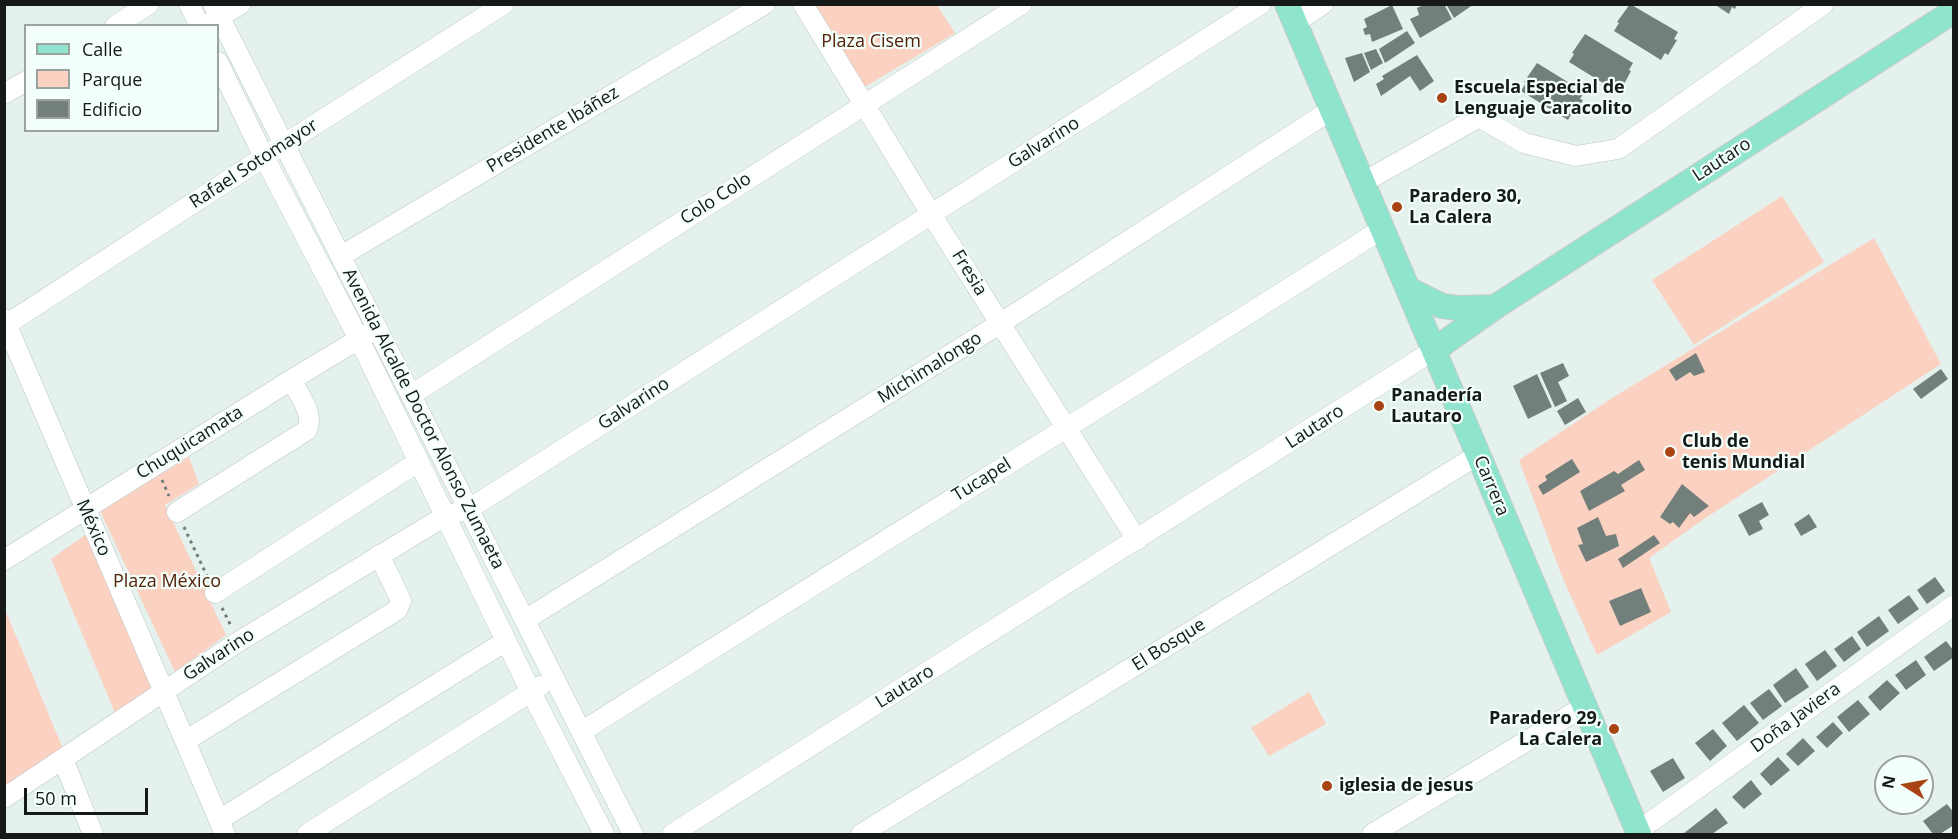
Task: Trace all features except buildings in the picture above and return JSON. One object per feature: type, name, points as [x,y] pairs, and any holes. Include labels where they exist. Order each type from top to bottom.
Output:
[{"type":"main road","name":"Lautaro","points":[[1434,350],[1495,307],[1953,10]]},
{"type":"main road","name":"Carrera","points":[[1291,14],[1639,833]]},
{"type":"main road","points":[[1408,289],[1442,306],[1495,307]]},
{"type":"street","points":[[118,24],[149,4]]},
{"type":"street","points":[[189,4],[199,24]]},
{"type":"street","points":[[213,16],[241,4]]},
{"type":"street","name":"Rafael Sotomayor","points":[[5,323],[504,4]]},
{"type":"street","name":"Presidente Ibáñez","points":[[341,256],[765,4]]},
{"type":"street","name":"Fresia","points":[[803,4],[931,214],[1137,540]]},
{"type":"street","name":"Colo Colo","points":[[411,395],[1022,4]]},
{"type":"street","name":"Galvarino","points":[[4,798],[238,642],[445,516],[470,509],[1261,4]]},
{"type":"street","points":[[1291,14],[1323,4]]},
{"type":"street","points":[[1362,183],[1479,117],[1524,143],[1576,156],[1618,149],[1824,4]]},
{"type":"street","name":"Avenida Alcalde Doctor Alonso Zumaeta","points":[[219,27],[285,144],[633,834]]},
{"type":"street","name":"Avenida Alcalde Doctor Alonso Zumaeta","points":[[219,64],[264,157],[359,339],[531,692],[604,834]]},
{"type":"street","points":[[4,94],[24,82]]},
{"type":"street","name":"Michimalongo","points":[[525,620],[1001,323],[1332,110]]},
{"type":"street","name":"Tucapel","points":[[581,732],[1382,229]]},
{"type":"street","name":"México","points":[[5,323],[165,689],[222,827]]},
{"type":"street","name":"Chuquicamata","points":[[4,560],[291,380],[378,329]]},
{"type":"street","name":"Lautaro","points":[[672,834],[1434,350]]},
{"type":"street","points":[[177,512],[307,430],[310,425],[309,416],[291,380]]},
{"type":"street","name":"El Bosque","points":[[861,834],[1478,455]]},
{"type":"street","points":[[215,593],[418,462]]},
{"type":"street","points":[[185,741],[397,610],[400,606],[399,596],[379,555]]},
{"type":"street","name":"Doña Javiera","points":[[1639,833],[1953,605]]},
{"type":"street","points":[[222,827],[506,641]]},
{"type":"street","points":[[307,834],[554,677]]},
{"type":"street","points":[[1372,834],[1585,706]]},
{"type":"street","points":[[63,759],[93,834]]},
{"type":"path","points":[[155,465],[238,642]]},
{"type":"green space","name":"Plaza Cisem","points":[[807,5],[937,5],[955,33],[858,91]]},
{"type":"green space","points":[[1782,196],[1824,262],[1694,345],[1652,280]]},
{"type":"green space","name":"Club de tenis Mundial","points":[[1874,238],[1941,364],[1701,521],[1649,558],[1671,612],[1597,655],[1561,574],[1519,460],[1609,400]]},
{"type":"green space","name":"Plaza México","points":[[189,457],[199,484],[165,505],[226,635],[175,672],[100,511]]},
{"type":"green space","points":[[95,528],[165,682],[115,713],[51,559]]},
{"type":"green space","points":[[4,607],[66,756],[4,795]]},
{"type":"green space","points":[[1309,692],[1326,724],[1269,756],[1251,728]]},
{"type":"place","name":"Escuela Especial de Lenguaje Caracolito","points":[[1442,98]]},
{"type":"place","name":"Paradero 30, La Calera","points":[[1397,207]]},
{"type":"place","name":"Panadería Lautaro","points":[[1379,406]]},
{"type":"place","name":"Club de tenis Mundial","points":[[1670,452]]},
{"type":"place","name":"Paradero 29, La Calera","points":[[1614,729]]},
{"type":"place","name":"iglesia de jesus","points":[[1327,786]]}]
